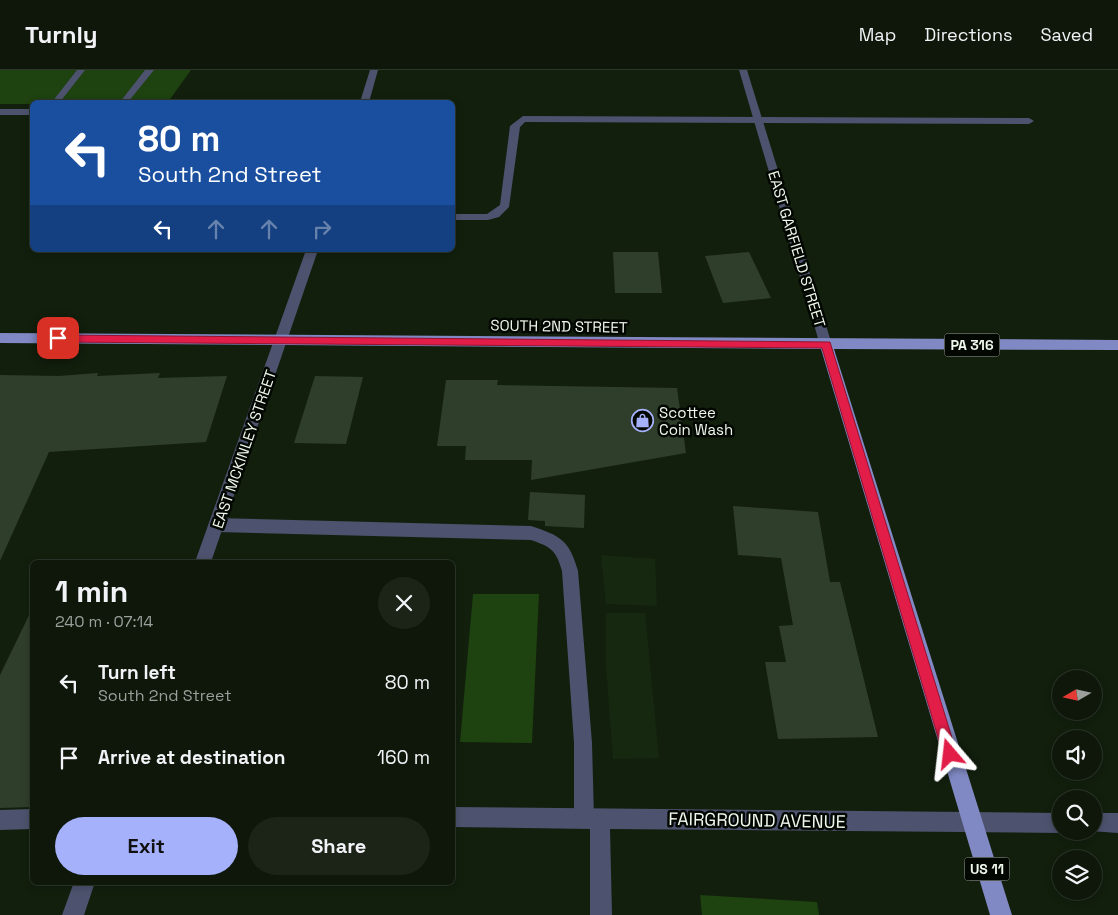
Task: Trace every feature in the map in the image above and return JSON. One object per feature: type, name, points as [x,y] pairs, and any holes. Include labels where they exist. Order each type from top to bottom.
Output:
[{"type":"main road","name":"SOUTH 2ND STREET","points":[[0,338],[826,345],[1118,345]]},
{"type":"main road","name":"EAST GARFIELD STREET","points":[[826,345],[1001,915]]},
{"type":"street","points":[[58,100],[82,70]]},
{"type":"street","points":[[126,100],[150,70]]},
{"type":"street","points":[[365,100],[374,70]]},
{"type":"street","name":"EAST GARFIELD STREET","points":[[743,70],[826,345]]},
{"type":"street","points":[[0,112],[30,112]]},
{"type":"street","points":[[455,217],[492,218],[500,213],[505,205],[515,126],[523,119],[1029,121]]},
{"type":"street","name":"EAST MCKINLEY STREET","points":[[204,560],[311,252]]},
{"type":"street","points":[[217,525],[531,533],[550,539],[565,551],[570,572],[583,743],[601,915]]},
{"type":"street","name":"FAIRGROUND AVENUE","points":[[455,817],[973,824],[1052,822]]},
{"type":"street","points":[[0,820],[30,819]]},
{"type":"street","points":[[1102,823],[1118,823]]},
{"type":"street","points":[[73,915],[84,885]]},
{"type":"shaded area","points":[[601,555],[655,559],[657,606],[606,604]]},
{"type":"shaded area","points":[[606,613],[645,613],[659,758],[613,759],[606,667]]},
{"type":"green space","points":[[0,70],[191,70],[169,100],[30,100],[30,104],[0,104]]},
{"type":"green space","points":[[473,594],[539,594],[532,743],[460,742]]},
{"type":"green space","points":[[700,895],[817,902],[819,915],[702,915]]},
{"type":"building","points":[[613,252],[658,252],[662,293],[615,293]]},
{"type":"building","points":[[749,252],[771,298],[723,303],[705,256]]},
{"type":"building","points":[[98,373],[97,376],[160,373],[158,378],[227,376],[206,442],[49,452],[0,561],[0,375],[59,376]]},
{"type":"building","points":[[315,376],[363,377],[346,444],[294,443]]},
{"type":"building","points":[[446,380],[498,380],[497,385],[677,388],[686,453],[531,480],[532,460],[465,460],[466,446],[437,446]]},
{"type":"building","points":[[530,492],[585,495],[584,528],[545,526],[545,521],[528,520]]},
{"type":"building","points":[[733,506],[818,512],[830,582],[840,582],[878,737],[778,739],[765,662],[786,662],[779,626],[793,625],[781,558],[738,555]]},
{"type":"building","points":[[30,613],[30,807],[0,808],[0,675]]},
{"type":"place","name":"Scottee Coin Wash","points":[[643,421]]},
{"type":"route","points":[[58,338],[826,345],[950,754]]}]
